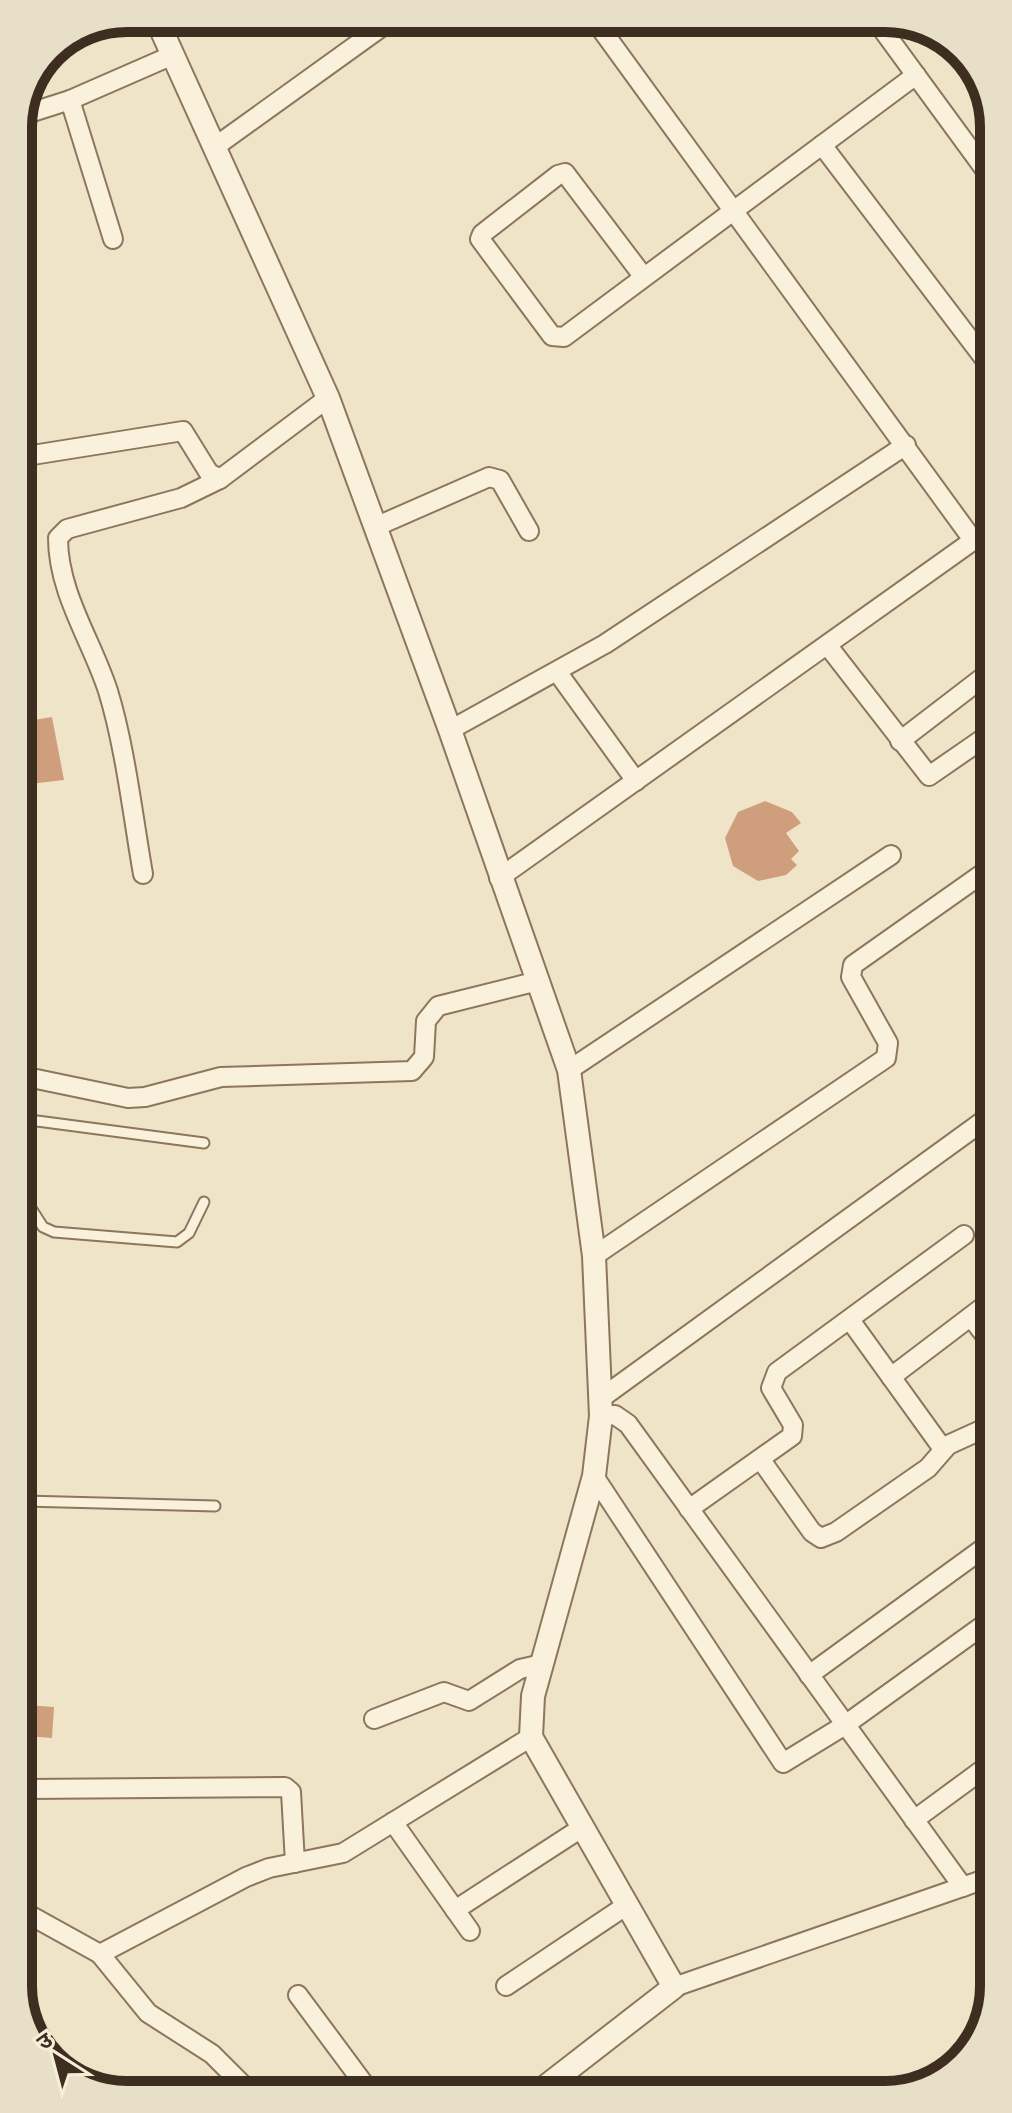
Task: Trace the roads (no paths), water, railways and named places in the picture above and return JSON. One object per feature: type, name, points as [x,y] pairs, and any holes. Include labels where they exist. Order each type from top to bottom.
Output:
[{"type":"street","points":[[162,32],[328,398],[450,730],[499,878],[569,1070],[594,1256],[600,1408],[594,1476],[542,1664],[530,1717],[531,1737],[674,1987]]},
{"type":"street","points":[[216,146],[375,32]]},
{"type":"street","points":[[499,878],[980,535],[906,445],[603,32]]},
{"type":"street","points":[[884,32],[980,163]]},
{"type":"street","points":[[33,112],[70,100],[173,55]]},
{"type":"street","points":[[643,276],[565,173],[514,208],[480,239],[557,338],[643,276],[822,145],[916,75]]},
{"type":"street","points":[[70,100],[113,239]]},
{"type":"street","points":[[822,145],[980,353]]},
{"type":"street","points":[[143,874],[108,692],[70,599],[60,565],[58,538],[67,529],[181,498],[220,479],[328,398]]},
{"type":"street","points":[[32,455],[183,431],[209,473],[220,479]]},
{"type":"street","points":[[450,730],[558,673],[678,598],[906,445]]},
{"type":"street","points":[[375,527],[489,477],[500,480],[529,531]]},
{"type":"street","points":[[828,646],[929,776],[980,741]]},
{"type":"street","points":[[558,673],[636,781]]},
{"type":"street","points":[[900,741],[980,680]]},
{"type":"street","points":[[569,1070],[891,855]]},
{"type":"street","points":[[594,1256],[886,1058],[888,1043],[851,977],[853,965],[980,875]]},
{"type":"street","points":[[32,1078],[128,1098],[145,1097],[221,1077],[412,1071],[424,1057],[426,1021],[438,1006],[538,981]]},
{"type":"street","points":[[600,1408],[980,1124]]},
{"type":"street","points":[[689,1509],[792,1436],[794,1431],[771,1388],[777,1372],[964,1235]]},
{"type":"street","points":[[891,1377],[980,1310]]},
{"type":"street","points":[[971,1317],[980,1329]]},
{"type":"street","points":[[850,1320],[943,1449]]},
{"type":"street","points":[[600,1408],[628,1424],[963,1887]]},
{"type":"street","points":[[761,1460],[812,1532],[821,1538],[836,1532],[919,1475],[943,1449],[980,1431]]},
{"type":"street","points":[[594,1476],[781,1761],[787,1764],[980,1628]]},
{"type":"street","points":[[809,1675],[980,1551]]},
{"type":"street","points":[[374,1719],[444,1692],[469,1701],[527,1665],[542,1664]]},
{"type":"street","points":[[100,1954],[246,1877],[343,1853],[531,1737]]},
{"type":"street","points":[[914,1820],[980,1772]]},
{"type":"street","points":[[32,1789],[285,1787],[291,1792],[295,1863]]},
{"type":"street","points":[[393,1822],[470,1931]]},
{"type":"street","points":[[455,1910],[583,1827]]},
{"type":"street","points":[[553,2081],[674,1987],[980,1881]]},
{"type":"street","points":[[506,1986],[627,1905]]},
{"type":"street","points":[[32,1916],[100,1954],[148,2013],[212,2054],[239,2081]]},
{"type":"street","points":[[298,1995],[362,2081]]},
{"type":"lane","points":[[32,1120],[204,1143]]},
{"type":"lane","points":[[32,1210],[43,1227],[54,1232],[177,1242],[189,1233],[204,1202]]},
{"type":"lane","points":[[32,1501],[215,1506]]}]
